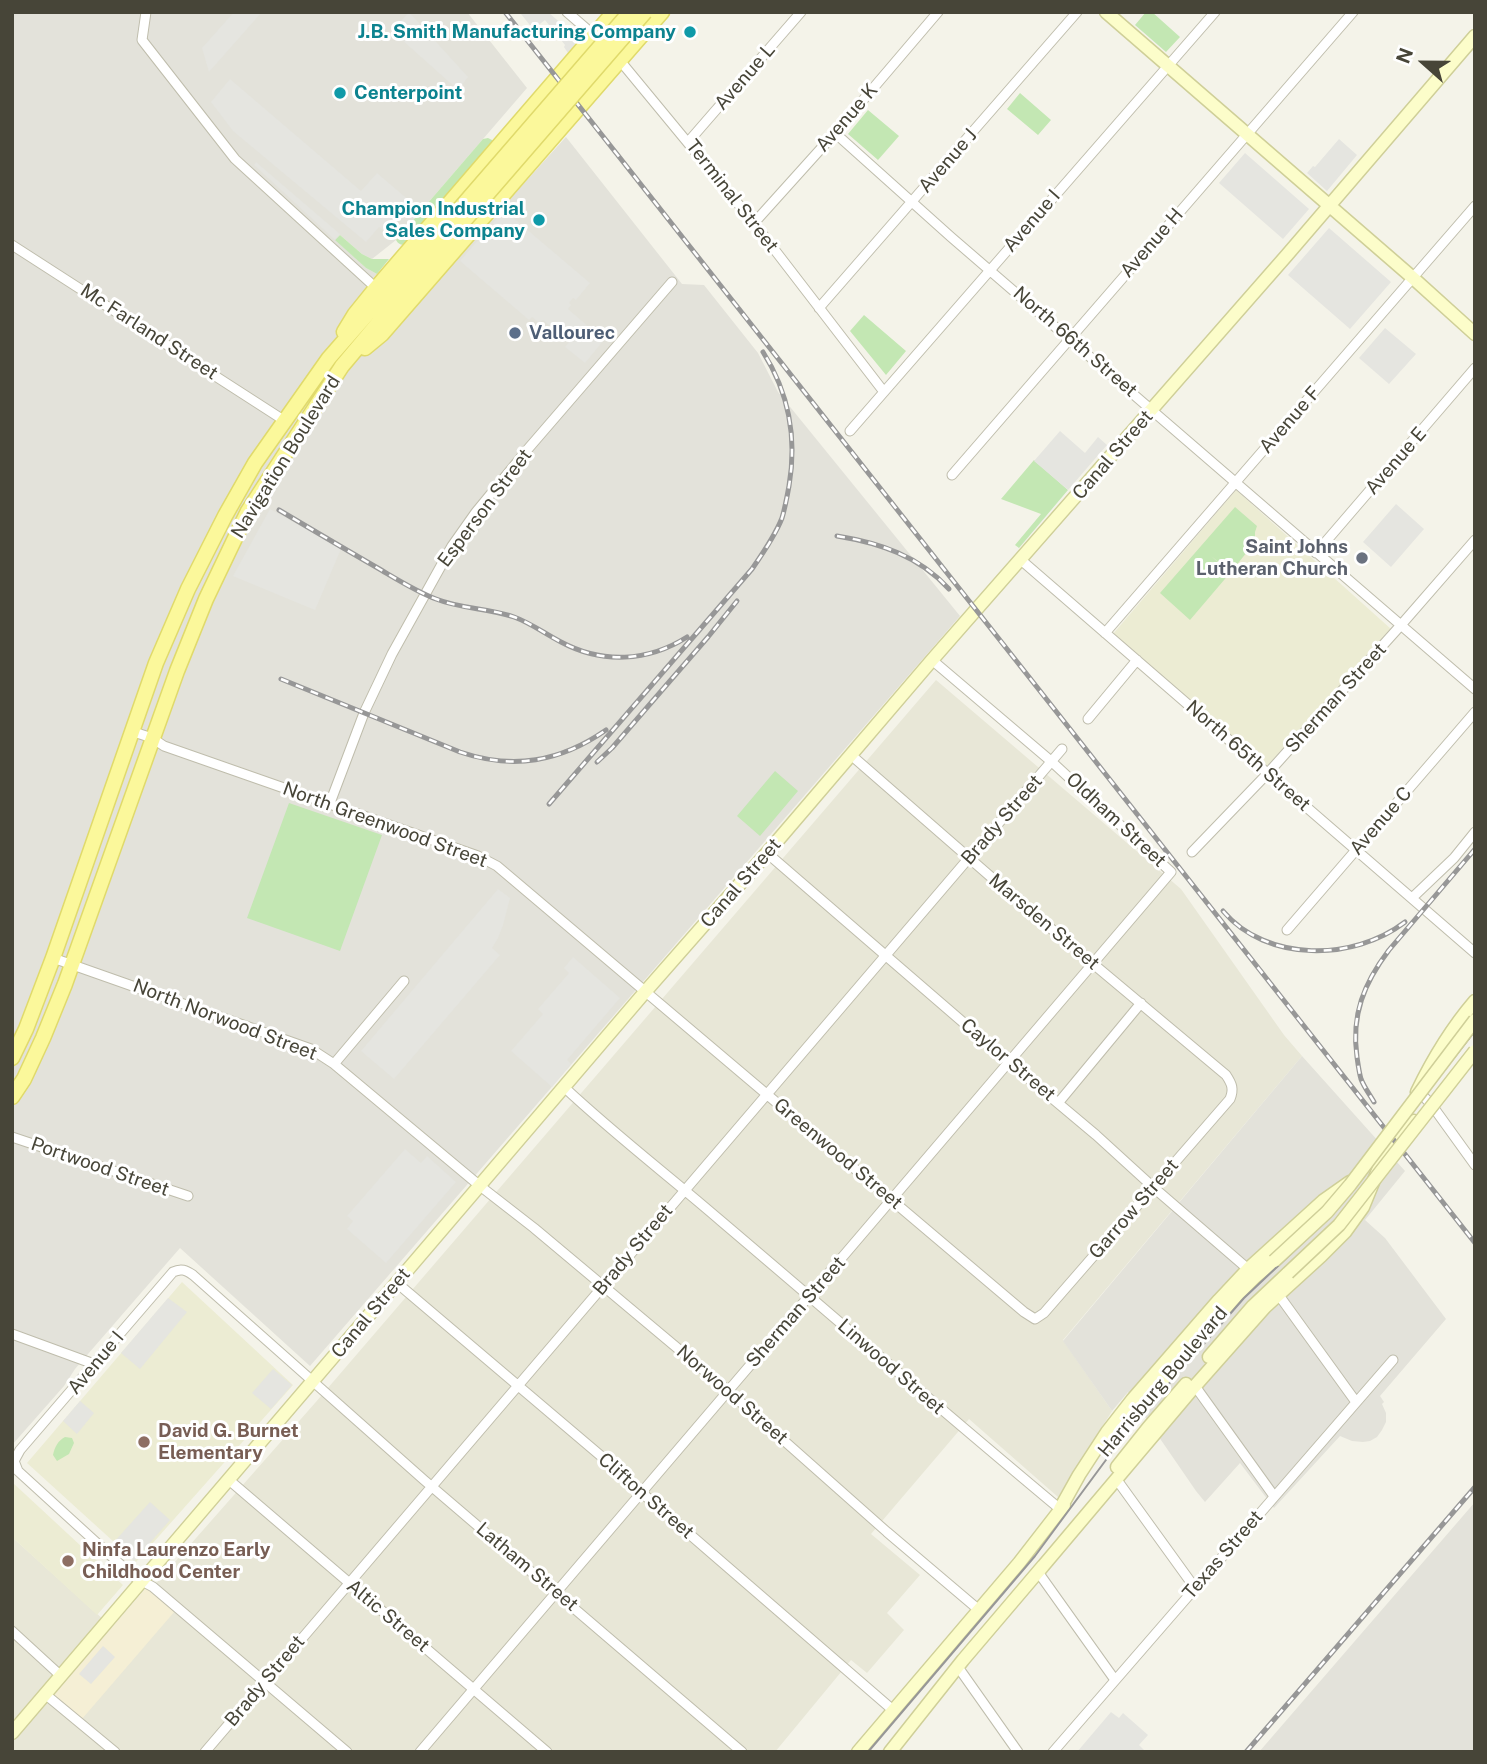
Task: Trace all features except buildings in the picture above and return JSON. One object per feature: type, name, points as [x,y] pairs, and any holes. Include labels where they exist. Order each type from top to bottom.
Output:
[{"type":"main road","points":[[329,358],[355,314],[376,288],[614,12]]},
{"type":"main road","name":"Navigation Boulevard","points":[[12,1097],[24,1079],[43,1038],[177,671],[206,599],[248,511],[342,366],[460,217],[630,12]]},
{"type":"main road","name":"Navigation Boulevard","points":[[12,1058],[53,958],[156,663],[188,589],[255,463],[329,358],[645,12]]},
{"type":"main road","points":[[342,366],[382,334],[662,12]]},
{"type":"main road","points":[[1106,12],[1475,334]]},
{"type":"main road","name":"Canal Street","points":[[12,1733],[645,992],[1475,37]]},
{"type":"main road","points":[[285,421],[302,426]]},
{"type":"main road","points":[[156,663],[177,671]]},
{"type":"main road","points":[[1060,1509],[1094,1450],[1121,1413],[1219,1300],[1248,1269],[1323,1201],[1359,1173],[1394,1132],[1439,1049],[1475,1001]]},
{"type":"main road","name":"Harrisburg Boulevard","points":[[858,1752],[1019,1563],[1131,1416],[1236,1296],[1327,1212],[1350,1185],[1475,1020]]},
{"type":"main road","name":"Harrisburg Boulevard","points":[[890,1752],[1038,1572],[1148,1428],[1253,1306],[1339,1225],[1475,1051]]},
{"type":"main road","points":[[1038,1572],[1195,1386],[1278,1294],[1345,1232],[1363,1206],[1382,1158],[1475,1061]]},
{"type":"main road","points":[[1342,1188],[1363,1206]]},
{"type":"street","points":[[146,12],[142,40],[235,159],[376,288]]},
{"type":"street","name":"Terminal Street","points":[[567,12],[621,60],[689,141],[884,392]]},
{"type":"street","name":"Avenue L","points":[[689,141],[801,12]]},
{"type":"street","name":"Avenue K","points":[[754,223],[938,12]]},
{"type":"street","name":"Avenue J","points":[[819,308],[1077,12]]},
{"type":"street","name":"Avenue I","points":[[850,431],[1215,12]]},
{"type":"street","name":"Avenue H","points":[[952,475],[1353,12]]},
{"type":"street","name":"North 66th Street","points":[[835,133],[1475,689]]},
{"type":"street","name":"Avenue F","points":[[1105,633],[1475,206]]},
{"type":"street","name":"Mc Farland Street","points":[[12,245],[285,421]]},
{"type":"street","name":"Esperson Street","points":[[330,803],[364,713],[392,654],[452,547],[476,512],[527,450],[672,282]]},
{"type":"street","name":"Avenue E","points":[[1316,553],[1475,368]]},
{"type":"street","name":"Sherman Street","points":[[1192,852],[1268,774],[1475,540]]},
{"type":"street","name":"North 65th Street","points":[[1021,560],[1475,953]]},
{"type":"street","name":"Oldham Street","points":[[932,660],[1052,762],[1171,872]]},
{"type":"street","points":[[1088,719],[1137,660]]},
{"type":"street","name":"Avenue C","points":[[1287,930],[1475,712]]},
{"type":"street","name":"North Greenwood Street","points":[[131,731],[152,738],[164,746],[478,856],[497,866],[645,992]]},
{"type":"street","name":"Brady Street","points":[[205,1752],[1062,749]]},
{"type":"street","name":"Marsden Street","points":[[851,755],[1226,1075],[1232,1083],[1233,1091]]},
{"type":"street","points":[[1412,898],[1454,858],[1475,832]]},
{"type":"street","name":"Caylor Street","points":[[767,853],[1059,1102],[1248,1269]]},
{"type":"street","name":"Sherman Street","points":[[420,1752],[1171,872]]},
{"type":"street","name":"North Norwood Street","points":[[53,958],[311,1049],[334,1064],[480,1186]]},
{"type":"street","points":[[334,1064],[404,981]]},
{"type":"street","name":"Greenwood Street","points":[[645,992],[1031,1316]]},
{"type":"street","points":[[1059,1102],[1141,1003]]},
{"type":"street","name":"Linwood Street","points":[[564,1087],[1060,1509]]},
{"type":"street","name":"Garrow Street","points":[[1031,1316],[1035,1319],[1044,1313],[1230,1099],[1233,1091]]},
{"type":"street","points":[[1418,1091],[1431,1104],[1475,1165]]},
{"type":"street","name":"Portwood Street","points":[[12,1137],[188,1196]]},
{"type":"street","name":"Norwood Street","points":[[480,1186],[728,1391],[979,1610]]},
{"type":"street","name":"Avenue I","points":[[143,1580],[133,1576],[18,1471],[14,1461],[20,1450],[173,1272],[181,1269]]},
{"type":"street","name":"Latham Street","points":[[181,1269],[193,1275],[431,1486],[742,1752]]},
{"type":"street","name":"Clifton Street","points":[[397,1283],[621,1473],[894,1711]]},
{"type":"street","points":[[1278,1294],[1356,1402]]},
{"type":"street","points":[[12,1334],[94,1364]]},
{"type":"street","name":"Texas Street","points":[[1053,1752],[1393,1360]]},
{"type":"street","points":[[1195,1386],[1274,1496]]},
{"type":"street","name":"Altic Street","points":[[229,1480],[547,1752]]},
{"type":"street","points":[[1117,1480],[1195,1588]]},
{"type":"street","points":[[1038,1572],[1115,1680]]},
{"type":"street","points":[[143,1580],[347,1752]]},
{"type":"street","points":[[12,1631],[61,1676]]},
{"type":"street","points":[[958,1667],[1018,1752]]},
{"type":"street","points":[[46,1694],[115,1752]]},
{"type":"street","points":[[898,1752],[907,1730]]},
{"type":"shaded area","points":[[12,12],[467,12],[527,88],[396,240],[372,259],[340,235],[336,240],[366,268],[377,274],[366,286],[399,321],[566,137],[682,284],[704,285],[758,353],[778,392],[960,616],[310,1366],[180,1248],[12,1445]]},
{"type":"shaded area","points":[[234,12],[262,12],[209,72],[202,48]]},
{"type":"shaded area","points":[[409,12],[468,77],[458,90],[392,31]]},
{"type":"shaded area","points":[[548,12],[573,34],[575,45],[568,53],[565,45],[545,20],[533,29],[521,14]]},
{"type":"shaded area","points":[[230,79],[361,191],[377,173],[411,202],[385,232],[379,227],[366,242],[233,131],[211,102]]},
{"type":"shaded area","points":[[1339,139],[1357,155],[1327,191],[1307,173]]},
{"type":"shaded area","points":[[1245,153],[1309,209],[1283,239],[1219,183]]},
{"type":"shaded area","points":[[256,162],[340,234],[335,240],[254,165]]},
{"type":"shaded area","points":[[504,210],[590,283],[576,300],[573,298],[568,309],[604,340],[585,363],[565,347],[569,342],[543,320],[539,323],[532,317],[529,320],[460,261]]},
{"type":"shaded area","points":[[1329,228],[1391,282],[1350,329],[1288,275]]},
{"type":"shaded area","points":[[1385,328],[1416,354],[1389,384],[1359,358]]},
{"type":"shaded area","points":[[1060,431],[1085,453],[1098,437],[1107,445],[1068,490],[1034,461]]},
{"type":"shaded area","points":[[1236,490],[1391,629],[1267,766],[1113,634]]},
{"type":"shaded area","points":[[1396,504],[1424,529],[1391,567],[1363,542]]},
{"type":"shaded area","points":[[270,509],[341,549],[315,610],[233,576]]},
{"type":"shaded area","points":[[936,680],[1181,889],[1284,1035],[1302,1056],[1063,1340],[1112,1411],[1058,1497],[969,1419],[871,1534],[920,1575],[887,1613],[904,1630],[867,1673],[851,1660],[775,1752],[12,1752],[12,1537],[115,1630],[315,1403]]},
{"type":"shaded area","points":[[498,889],[510,898],[503,925],[492,948],[500,955],[394,1079],[361,1051]]},
{"type":"shaded area","points":[[573,957],[620,998],[567,1060],[571,1064],[552,1087],[511,1051],[543,1014],[538,1009],[569,973],[564,968]]},
{"type":"shaded area","points":[[1302,1056],[1405,1171],[1365,1220],[1385,1238],[1446,1319],[1380,1396],[1384,1402],[1382,1404],[1386,1422],[1377,1437],[1363,1442],[1340,1436],[1274,1508],[1240,1463],[1205,1502],[1128,1392],[1112,1411],[1063,1341]]},
{"type":"shaded area","points":[[405,1149],[421,1163],[427,1156],[456,1182],[386,1263],[347,1229],[353,1221],[347,1216]]},
{"type":"shaded area","name":"David G. Burnet Elementary","points":[[182,1282],[293,1385],[136,1562],[27,1463]]},
{"type":"shaded area","points":[[168,1298],[187,1312],[140,1369],[121,1353]]},
{"type":"shaded area","points":[[273,1369],[292,1385],[271,1409],[252,1393]]},
{"type":"shaded area","points":[[80,1401],[94,1413],[77,1434],[63,1421]]},
{"type":"shaded area","name":"Ninfa Laurenzo Early Childhood Center","points":[[12,1482],[123,1585],[97,1615],[12,1537]]},
{"type":"shaded area","points":[[150,1502],[170,1520],[134,1561],[114,1542]]},
{"type":"shaded area","points":[[1475,1502],[1475,1752],[1259,1752]]},
{"type":"shaded area","points":[[147,1587],[175,1611],[82,1719],[53,1695]]},
{"type":"shaded area","points":[[103,1646],[115,1657],[91,1684],[79,1674]]},
{"type":"shaded area","points":[[1111,1712],[1119,1718],[1123,1713],[1148,1735],[1139,1745],[1146,1752],[1077,1752]]},
{"type":"green space","points":[[1146,12],[1152,12],[1180,37],[1166,52],[1135,25]]},
{"type":"green space","points":[[1020,93],[1051,120],[1038,135],[1007,109]]},
{"type":"green space","points":[[868,110],[899,136],[878,160],[848,134]]},
{"type":"green space","points":[[488,138],[494,144],[405,245],[399,243],[396,240],[483,139]]},
{"type":"green space","points":[[340,235],[372,259],[389,259],[377,274],[366,268],[335,240]]},
{"type":"green space","points":[[864,315],[906,351],[886,375],[850,331]]},
{"type":"green space","points":[[1034,460],[1068,490],[1019,548],[1015,545],[1041,514],[1001,499]]},
{"type":"green space","points":[[1235,507],[1257,526],[1255,542],[1231,572],[1211,556],[1230,573],[1190,620],[1160,593]]},
{"type":"green space","points":[[775,771],[798,791],[760,836],[737,816]]},
{"type":"green space","points":[[289,803],[382,835],[340,951],[247,918]]},
{"type":"green space","points":[[65,1437],[72,1438],[74,1443],[69,1454],[57,1461],[53,1455],[55,1449]]},
{"type":"tram line","points":[[868,1752],[1035,1556],[1138,1419],[1244,1298],[1313,1233],[1343,1200],[1475,1031]]},
{"type":"railway","points":[[505,12],[1475,1243]]},
{"type":"railway","points":[[549,804],[752,569],[779,525],[789,486],[791,434],[785,400],[763,352]]},
{"type":"railway","points":[[279,510],[420,592],[446,602],[514,617],[555,639],[592,654],[609,657],[641,655],[657,651],[687,637]]},
{"type":"railway","points":[[837,536],[898,553],[925,568],[949,589]]},
{"type":"railway","points":[[597,762],[612,748],[737,601]]},
{"type":"railway","points":[[281,679],[460,752],[499,761],[536,760],[554,756],[589,741],[606,730]]},
{"type":"railway","points":[[1374,1102],[1361,1079],[1356,1042],[1358,1013],[1366,987],[1389,950],[1475,849]]},
{"type":"railway","points":[[1223,911],[1241,928],[1263,940],[1286,948],[1311,951],[1361,944],[1384,935],[1405,922]]},
{"type":"railway","points":[[1246,1752],[1475,1487]]},
{"type":"place","name":"J.B. Smith Manufacturing Company","points":[[690,32]]},
{"type":"place","name":"Centerpoint","points":[[340,93]]},
{"type":"place","name":"Champion Industrial Sales Company","points":[[539,220]]},
{"type":"place","name":"Vallourec","points":[[515,333]]},
{"type":"place","name":"Saint Johns Lutheran Church","points":[[1362,558]]},
{"type":"place","name":"David G. Burnet Elementary","points":[[144,1442]]},
{"type":"place","name":"Ninfa Laurenzo Early Childhood Center","points":[[68,1561]]}]
